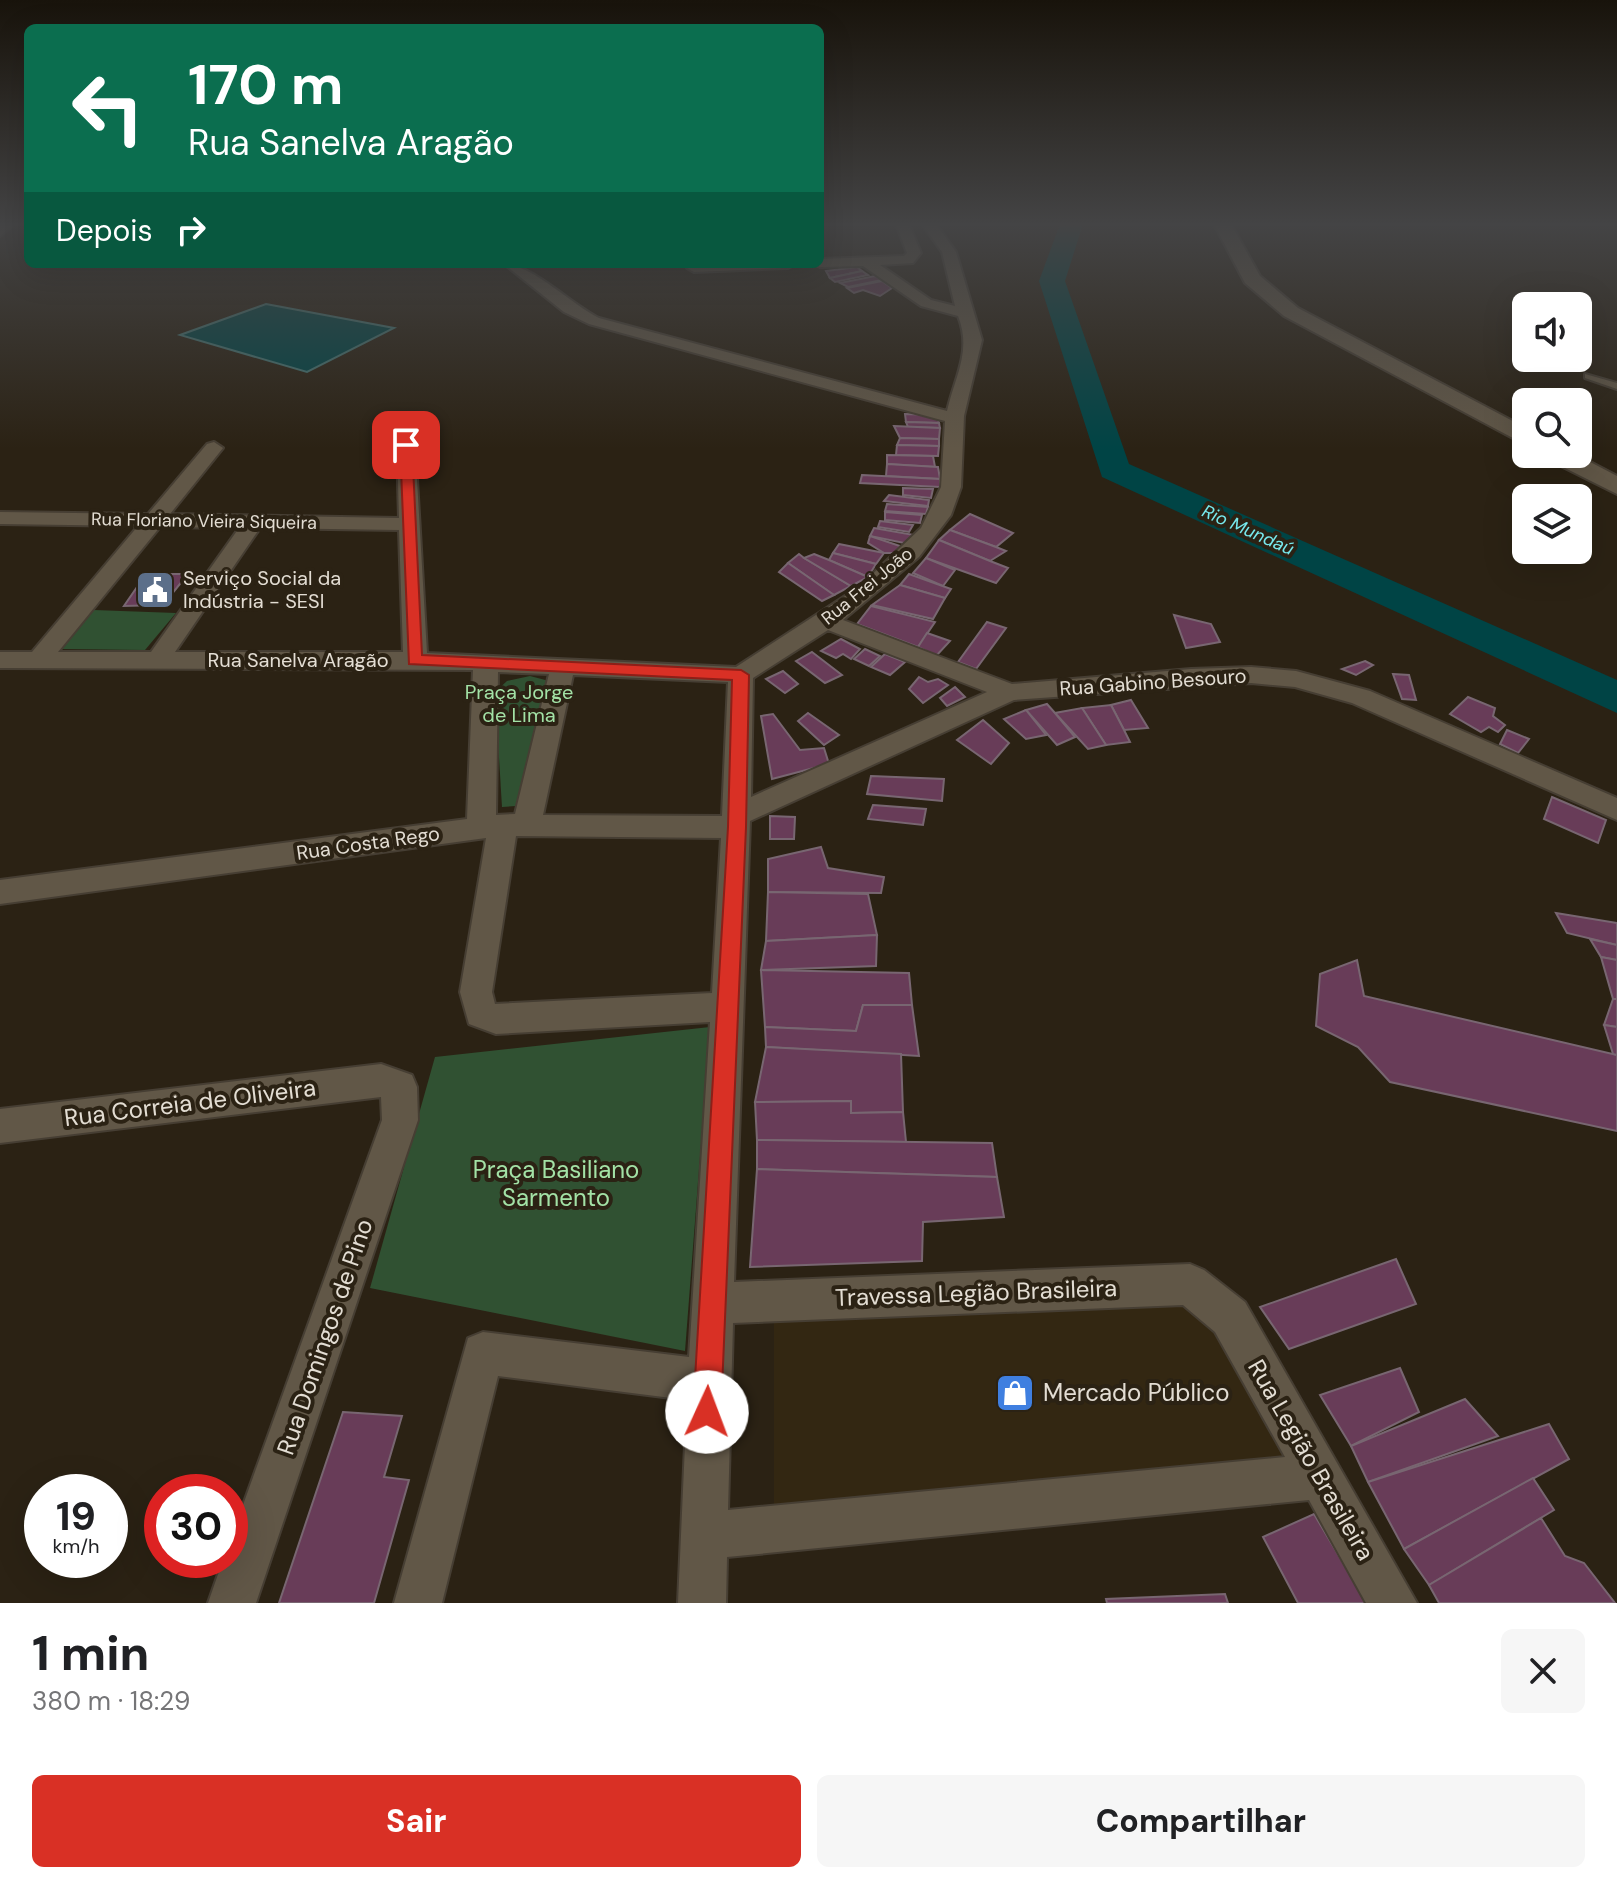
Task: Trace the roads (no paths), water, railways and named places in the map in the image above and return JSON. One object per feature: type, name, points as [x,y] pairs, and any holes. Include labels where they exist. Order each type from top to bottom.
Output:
[{"type":"street","points":[[556,299],[594,321],[954,418]]},
{"type":"street","points":[[920,299],[964,313]]},
{"type":"street","name":"Rua Frei João","points":[[741,675],[825,621],[904,560],[928,533],[948,502],[956,469],[954,418],[974,339],[961,299]]},
{"type":"street","points":[[1273,299],[1291,312],[1512,430]]},
{"type":"street","points":[[406,445],[415,660]]},
{"type":"street","points":[[37,662],[214,448]]},
{"type":"street","points":[[1583,468],[1617,486]]},
{"type":"street","name":"Rua Floriano Vieira Siqueira","points":[[0,518],[409,524]]},
{"type":"street","points":[[157,661],[253,523]]},
{"type":"street","points":[[825,621],[1010,692]]},
{"type":"street","name":"Rua Sanelva Aragão","points":[[0,660],[415,660],[741,675]]},
{"type":"street","points":[[486,663],[503,825]]},
{"type":"street","points":[[563,667],[503,825],[476,992],[481,1014],[496,1019],[728,1007]]},
{"type":"street","points":[[702,1603],[708,1381],[737,821],[741,675]]},
{"type":"street","name":"Rua Gabino Besouro","points":[[737,821],[1010,692],[1191,677],[1296,679],[1361,697],[1617,810]]},
{"type":"street","name":"Rua Costa Rego","points":[[0,892],[503,825],[737,821]]},
{"type":"street","name":"Rua Correia de Oliveira","points":[[0,1126],[381,1080]]},
{"type":"street","name":"Rua Domingos de Pino","points":[[232,1603],[400,1120],[399,1087],[381,1080]]},
{"type":"street","name":"Travessa Legião Brasileira","points":[[712,1303],[1190,1284],[1230,1317]]},
{"type":"street","name":"Rua Legião Brasileira","points":[[1230,1317],[1393,1603]]},
{"type":"street","points":[[418,1603],[483,1353],[708,1381]]},
{"type":"street","points":[[703,1536],[1320,1476]]},
{"type":"lane","points":[[1588,376],[1617,386]]},
{"type":"water","points":[[266,304],[394,328],[307,372],[180,335]]},
{"type":"waterway","name":"Rio Mundaú","points":[[1058,299],[1114,470],[1617,698]]},
{"type":"place","name":"Serviço Social da Indústria - SESI","points":[[155,590]]},
{"type":"place","name":"Mercado Público","points":[[1015,1393]]},
{"type":"park label","name":"Praça Jorge de Lima","points":[[519,704]]},
{"type":"park label","name":"Praça Basiliano Sarmento","points":[[556,1184]]}]
